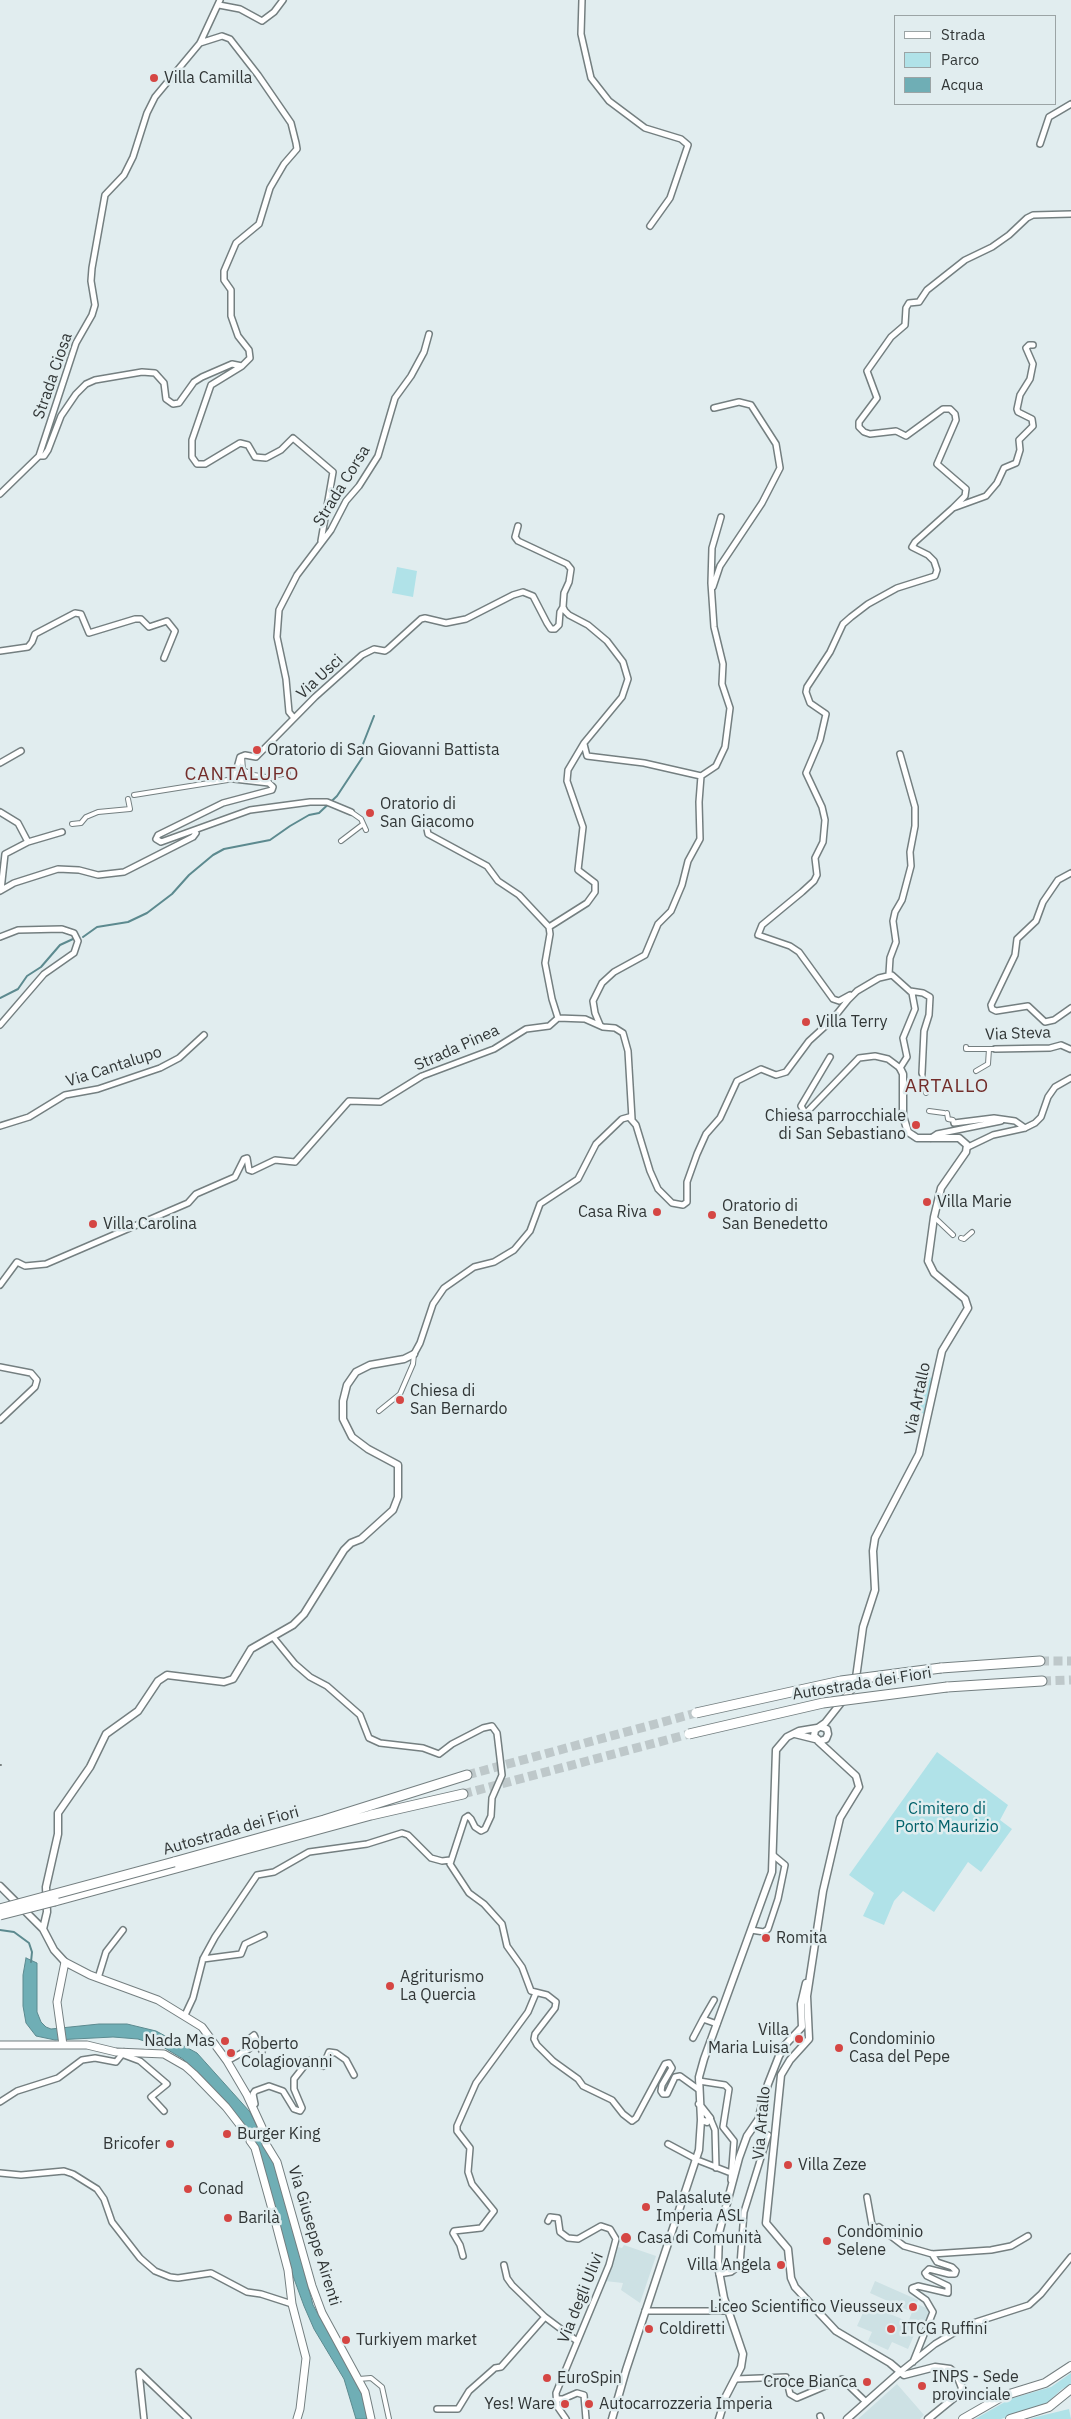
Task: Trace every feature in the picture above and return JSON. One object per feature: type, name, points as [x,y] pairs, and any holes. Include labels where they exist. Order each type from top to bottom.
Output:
[{"type":"highway","name":"Autostrada dei Fiori","points":[[696,1713],[841,1681],[941,1668],[1040,1661]]},
{"type":"highway","name":"Autostrada dei Fiori","points":[[689,1734],[823,1703],[947,1687],[1042,1681]]},
{"type":"highway","name":"Autostrada dei Fiori","points":[[0,1916],[175,1866],[467,1775]]},
{"type":"highway","name":"Autostrada dei Fiori","points":[[0,1909],[371,1815],[463,1794]]},
{"type":"main road","points":[[64,2045],[57,2002],[65,1962],[98,1978],[158,2000],[202,2027],[227,2061],[252,2106],[262,2130],[266,2144],[263,2148],[255,2148]]},
{"type":"main road","points":[[0,2045],[87,2045],[124,2054],[159,2053],[185,2066],[226,2107],[250,2138],[251,2144],[255,2148],[288,2270],[292,2304],[306,2358],[297,2419]]},
{"type":"main road","points":[[250,2138],[253,2133],[262,2130]]},
{"type":"main road","name":"Via Giuseppe Airenti","points":[[266,2144],[277,2162],[312,2286],[322,2313],[365,2392],[371,2419]]},
{"type":"main road","points":[[963,2419],[1003,2396],[1045,2383],[1071,2366]]},
{"type":"main road","points":[[1010,2419],[1049,2406],[1071,2389]]},
{"type":"street","points":[[219,2],[240,9],[262,21],[274,12],[283,0]]},
{"type":"street","points":[[582,0],[581,34],[591,78],[609,101],[646,128],[681,139],[688,145],[670,198],[650,226]]},
{"type":"street","name":"Strada Ciosa","points":[[0,494],[39,456],[76,343],[95,305],[91,281],[92,268],[105,195],[124,175],[147,113],[155,97],[200,43],[219,2]]},
{"type":"street","points":[[39,456],[44,456],[48,450],[61,416],[76,394],[86,384],[95,380],[120,378],[142,372],[155,373],[164,383],[166,400],[173,404],[179,403],[194,382],[202,377],[232,364],[242,366],[248,362],[250,354],[238,336],[231,316],[231,290],[223,276],[236,243],[259,224],[270,188],[284,164],[297,149],[291,123],[258,75],[230,39],[222,36],[200,43]]},
{"type":"street","points":[[1040,144],[1049,117],[1071,104]]},
{"type":"street","points":[[889,974],[842,1000],[836,1001],[821,986],[810,965],[799,952],[790,946],[758,935],[762,925],[802,892],[817,875],[815,858],[823,842],[825,820],[822,807],[806,773],[820,740],[826,714],[810,702],[806,692],[830,652],[843,624],[868,604],[897,588],[935,576],[937,570],[931,558],[912,547],[925,531],[965,496],[966,489],[937,464],[956,420],[955,414],[950,409],[943,409],[906,436],[896,431],[870,434],[864,432],[859,427],[859,422],[877,398],[867,371],[891,337],[905,325],[906,308],[909,302],[920,300],[927,290],[965,260],[992,247],[1009,235],[1027,218],[1033,215],[1071,214]]},
{"type":"street","name":"Strada Corsa","points":[[294,718],[288,710],[286,679],[277,637],[277,619],[284,598],[296,575],[331,530],[346,501],[359,486],[378,456],[393,403],[424,352],[429,334]]},
{"type":"street","points":[[953,508],[986,496],[997,483],[1004,468],[1018,461],[1019,440],[1033,426],[1032,419],[1018,412],[1017,408],[1020,395],[1028,382],[1033,364],[1026,348],[1029,345],[1033,346]]},
{"type":"street","name":"Strada Corsa","points":[[242,366],[211,385],[192,440],[192,457],[197,464],[205,464],[240,443],[248,445],[255,456],[266,458],[281,450],[293,438],[333,472],[321,541]]},
{"type":"street","points":[[712,595],[717,571],[732,545],[762,503],[780,468],[776,444],[751,405],[739,402],[714,408]]},
{"type":"street","points":[[584,743],[586,756],[644,763],[701,776],[716,766],[722,757],[731,713],[722,684],[723,664],[714,627],[712,595],[712,548],[721,517]]},
{"type":"street","points":[[518,526],[515,537],[518,541],[567,564],[571,570],[569,582],[564,593],[563,607],[569,615],[588,624],[607,641],[623,662],[628,679],[622,697],[584,743],[568,770],[567,781],[583,827],[578,870],[595,883],[596,887],[587,903],[549,927]]},
{"type":"street","name":"Via Usci","points":[[242,756],[256,757],[294,718],[362,655],[374,649],[385,651],[421,619],[425,618],[446,623],[466,619],[513,594],[523,592],[533,596],[551,628],[555,629],[558,627],[560,612],[563,607]]},
{"type":"street","points":[[0,651],[28,647],[35,634],[75,613],[81,614],[88,633],[135,619],[142,619],[149,627],[167,621],[175,631],[164,658]]},
{"type":"street","points":[[0,763],[21,751]]},
{"type":"street","points":[[889,974],[890,958],[896,942],[893,921],[894,912],[902,900],[911,866],[910,852],[915,826],[914,807],[900,754]]},
{"type":"street","points":[[242,756],[243,770],[254,775],[266,777],[288,773]]},
{"type":"street","points":[[234,779],[237,763],[242,756]]},
{"type":"street","points":[[600,1025],[594,1013],[593,1001],[602,982],[607,977],[648,953],[656,927],[671,911],[682,885],[688,861],[700,839],[699,802],[701,776]]},
{"type":"street","points":[[134,795],[234,779],[270,782],[273,787],[272,790],[223,804],[157,835],[156,839],[160,842],[250,810],[310,802],[327,802],[351,812],[361,819],[362,825],[366,830]]},
{"type":"street","points":[[72,824],[81,823],[86,817],[98,812],[130,809],[128,799]]},
{"type":"street","points":[[0,812],[18,823],[28,842]]},
{"type":"street","points":[[341,841],[362,825]]},
{"type":"street","points":[[427,829],[428,834],[487,866],[498,881],[520,895],[549,927],[550,934],[545,963],[558,1018],[585,1019],[615,1028],[623,1033],[628,1051],[632,1120],[658,1189],[672,1203],[683,1205],[687,1202],[687,1182],[696,1154],[706,1134],[720,1118],[734,1084],[754,1071],[761,1069],[776,1075],[786,1072],[809,1041],[832,1020],[857,991]]},
{"type":"street","points":[[62,832],[28,842],[5,854],[0,890],[58,869],[79,870],[98,875],[124,872],[193,837],[196,833],[194,831]]},
{"type":"street","points":[[1071,873],[1058,880],[1043,902],[1036,921],[1017,939],[1015,955],[992,1003],[992,1009],[996,1011],[1028,1006],[1040,1019],[1048,1022],[1071,1008]]},
{"type":"street","points":[[0,937],[18,930],[70,930],[78,941],[74,953],[44,974],[0,1024]]},
{"type":"street","points":[[889,974],[909,990],[914,1000],[915,1009],[903,1038],[907,1057],[900,1068]]},
{"type":"street","points":[[909,990],[923,993],[930,997],[929,1015],[924,1031],[922,1073],[926,1093]]},
{"type":"street","name":"Strada Pinea","points":[[0,1285],[17,1262],[25,1266],[46,1264],[188,1203],[196,1194],[235,1177],[244,1159],[247,1158],[249,1170],[252,1171],[275,1160],[295,1162],[349,1101],[380,1102],[422,1076],[494,1049],[526,1029],[549,1026],[558,1018]]},
{"type":"street","name":"Via Cantalupo","points":[[0,1126],[29,1117],[65,1095],[98,1089],[160,1068],[178,1058],[204,1035]]},
{"type":"street","name":"Via Steva","points":[[966,1048],[1050,1048],[1061,1045],[1071,1049]]},
{"type":"street","points":[[976,1071],[988,1064],[992,1049]]},
{"type":"street","points":[[1071,1049],[1071,1054]]},
{"type":"street","points":[[830,1057],[801,1106],[804,1111],[807,1112],[859,1058],[875,1056],[888,1058],[900,1068],[903,1074],[904,1123],[910,1134],[917,1138],[960,1138],[966,1141],[968,1147],[993,1135],[1025,1128],[1042,1118],[1048,1097],[1055,1087],[1071,1078]]},
{"type":"street","points":[[929,1111],[945,1113],[948,1119],[954,1120],[954,1123],[994,1118],[1002,1121]]},
{"type":"street","points":[[379,1411],[400,1394],[413,1364],[414,1354],[420,1344],[433,1304],[444,1288],[474,1267],[494,1262],[514,1250],[530,1231],[540,1204],[578,1179],[596,1144],[622,1119],[629,1117],[632,1120]]},
{"type":"street","points":[[928,1138],[937,1134],[1002,1121],[1015,1121],[1025,1128]]},
{"type":"street","name":"Via Artallo","points":[[900,2372],[890,2363],[836,2331],[799,2293],[791,2278],[788,2250],[766,2223],[781,2076],[790,2060],[809,2039],[806,2002],[809,1977],[836,1832],[840,1818],[859,1787],[856,1776],[817,1740],[814,1732],[822,1728],[829,1716],[855,1685],[863,1627],[875,1590],[873,1551],[876,1538],[919,1454],[942,1351],[968,1310],[965,1299],[930,1267],[928,1258],[934,1217],[941,1188],[962,1159],[968,1147]]},
{"type":"street","points":[[934,1217],[953,1235]]},
{"type":"street","points":[[961,1238],[964,1239],[972,1232]]},
{"type":"street","points":[[43,1929],[47,1912],[46,1886],[58,1834],[58,1813],[90,1767],[106,1734],[138,1711],[158,1681],[164,1676],[183,1675],[224,1682],[233,1679],[251,1649],[293,1625],[304,1614],[344,1550],[368,1533],[397,1503],[398,1465],[368,1449],[352,1436],[345,1427],[343,1411],[344,1391],[356,1372],[370,1365],[404,1359],[414,1354]]},
{"type":"street","points":[[0,1367],[31,1373],[37,1380],[35,1386],[0,1420]]},
{"type":"street","points":[[274,1637],[295,1664],[310,1677],[327,1686],[360,1715],[369,1738],[380,1743],[423,1748],[439,1754],[452,1744],[483,1728],[492,1726],[497,1733],[502,1775],[492,1798],[492,1816],[485,1829],[481,1831],[475,1827],[472,1819],[468,1816],[465,1818],[450,1860],[453,1871],[463,1885],[502,1924],[507,1946],[522,1967],[531,1991],[554,1999],[556,2005],[535,2034],[534,2039],[537,2045],[553,2061],[578,2079],[583,2086],[612,2100],[623,2114],[632,2121],[636,2118],[664,2064],[669,2063],[672,2068],[662,2086],[661,2091],[663,2094],[667,2094],[676,2077],[680,2076],[698,2089]]},
{"type":"street","points":[[716,2168],[715,2130],[705,2119],[699,2104],[698,2081],[716,2024],[770,1877],[773,1855],[774,1758],[778,1744],[794,1734],[822,1728]]},
{"type":"street","name":"Via Artallo","points":[[822,1728],[835,1755]]},
{"type":"street","points":[[794,1734],[817,1740],[824,1740],[827,1737]]},
{"type":"street","points":[[185,2015],[193,1998],[203,1959],[215,1937],[257,1875],[274,1872],[313,1850],[367,1844],[400,1833],[408,1835],[431,1858],[442,1861],[450,1860]]},
{"type":"street","points":[[751,1930],[764,1932],[768,1929],[778,1899],[785,1865],[773,1855]]},
{"type":"street","points":[[0,1886],[43,1929],[54,1950],[65,1962]]},
{"type":"street","points":[[98,1978],[106,1952],[123,1930]]},
{"type":"street","points":[[203,1959],[241,1954],[245,1944],[264,1935]]},
{"type":"street","points":[[719,2417],[726,2396],[742,2363],[743,2354],[728,2311],[720,2274],[718,2243],[739,2158],[747,2136],[758,2120],[768,2084],[779,2056],[785,2045],[802,2027],[802,1999],[809,1977]]},
{"type":"street","points":[[463,2256],[460,2245],[452,2233],[454,2231],[481,2228],[494,2211],[472,2184],[468,2172],[470,2148],[457,2131],[458,2126],[476,2083],[528,2012],[536,1994]]},
{"type":"street","points":[[693,2038],[714,2000]]},
{"type":"street","points":[[703,2019],[716,2024]]},
{"type":"street","points":[[227,2061],[249,2049],[249,2039],[254,2035],[262,2052]]},
{"type":"street","points":[[252,2106],[255,2104],[253,2094],[255,2091],[269,2086],[282,2090],[294,2109],[300,2111],[302,2108],[293,2082],[296,2074],[309,2060],[322,2066],[329,2052],[336,2053],[346,2060],[354,2075]]},
{"type":"street","points":[[0,2102],[17,2091],[58,2078],[82,2060],[95,2058],[116,2062],[124,2054],[140,2061],[167,2084],[151,2097],[164,2111]]},
{"type":"street","points":[[698,2081],[728,2087],[724,2127],[734,2142],[730,2200]]},
{"type":"street","points":[[612,2419],[685,2187],[698,2160],[700,2130],[705,2119]]},
{"type":"street","points":[[720,2274],[731,2272],[740,2265],[744,2212],[768,2135]]},
{"type":"street","points":[[668,2144],[698,2160],[731,2173]]},
{"type":"street","points":[[0,2173],[21,2175],[64,2171],[73,2174],[97,2189],[104,2199],[112,2222],[140,2258],[155,2271],[178,2278],[211,2273],[247,2292],[261,2294],[292,2304]]},
{"type":"street","points":[[867,2197],[872,2225],[890,2236]]},
{"type":"street","name":"Via degli Ulivi","points":[[548,2221],[550,2217],[558,2218],[560,2232],[568,2238],[578,2239],[601,2226],[610,2229],[616,2239],[609,2265],[577,2341],[556,2399]]},
{"type":"street","points":[[879,2227],[904,2246],[932,2254],[991,2250],[1011,2246],[1028,2236]]},
{"type":"street","points":[[913,2362],[933,2312],[926,2300],[912,2290],[912,2288],[918,2286],[948,2293],[948,2286],[927,2276],[925,2273],[929,2269],[952,2275],[956,2271],[952,2267],[937,2262],[932,2254]]},
{"type":"street","points":[[847,2419],[900,2372],[967,2325],[1029,2305],[1071,2257]]},
{"type":"street","points":[[504,2265],[507,2278],[545,2317],[577,2341]]},
{"type":"street","points":[[645,2311],[728,2311]]},
{"type":"street","points":[[437,2409],[458,2409],[469,2391],[495,2368],[501,2367],[545,2317]]},
{"type":"street","points":[[900,2372],[904,2375],[912,2374],[935,2367],[950,2370],[959,2377],[962,2388],[960,2394],[928,2419]]},
{"type":"street","points":[[144,2419],[139,2372],[188,2419]]},
{"type":"street","points":[[736,2378],[786,2377],[790,2394],[794,2398],[842,2379],[866,2402]]},
{"type":"street","points":[[358,2380],[371,2378],[382,2387],[389,2419]]},
{"type":"street","points":[[566,2419],[557,2406],[556,2399],[563,2399],[577,2393],[584,2395],[586,2398],[586,2419]]},
{"type":"shaded area","points":[[624,2245],[656,2256],[640,2303],[621,2290],[623,2283],[605,2281],[618,2247],[622,2248]]},
{"type":"shaded area","name":"Liceo Scientifico Vieusseux","points":[[875,2281],[918,2300],[917,2304],[931,2310],[923,2327],[909,2320],[912,2312],[870,2293]]},
{"type":"shaded area","name":"ITCG Ruffini","points":[[867,2304],[918,2326],[908,2349],[892,2342],[888,2350],[868,2341],[872,2332],[857,2326]]},
{"type":"shaded area","points":[[897,2384],[924,2415],[920,2419],[858,2419]]},
{"type":"green space","points":[[397,567],[417,571],[413,597],[392,593]]},
{"type":"green space","points":[[920,1375],[932,1378],[925,1414],[913,1410]]},
{"type":"green space","name":"Cimitero di Porto Maurizio","points":[[937,1752],[1008,1805],[1000,1820],[1012,1829],[981,1872],[968,1862],[934,1912],[903,1891],[894,1901],[884,1925],[863,1916],[874,1893],[849,1875]]},
{"type":"green space","points":[[1071,2373],[1071,2385],[1062,2389],[1046,2404],[1001,2419],[975,2419],[1010,2399],[1051,2387]]},
{"type":"green space","points":[[1069,2409],[1071,2419],[1030,2419],[1036,2417]]},
{"type":"water","points":[[26,1958],[37,1963],[37,2012],[41,2022],[46,2027],[51,2029],[99,2024],[127,2024],[156,2031],[197,2053],[250,2112],[277,2168],[313,2305],[363,2394],[369,2419],[356,2419],[344,2379],[314,2329],[304,2306],[293,2276],[260,2156],[248,2129],[183,2059],[163,2047],[138,2039],[113,2037],[55,2040],[36,2036],[26,2023],[23,2006],[23,1975]]},
{"type":"waterway","points":[[83,937],[97,927],[128,922],[147,913],[172,894],[189,875],[213,855],[224,849],[270,840],[309,815],[319,813],[337,796],[364,755],[363,744],[374,716]]},
{"type":"waterway","points":[[0,998],[18,989],[27,976],[41,967],[60,945],[73,939]]},
{"type":"waterway","points":[[0,1930],[14,1932],[29,1943],[32,1952],[31,1962]]},
{"type":"tunnel","points":[[1040,1661],[1071,1661]]},
{"type":"tunnel","points":[[1042,1681],[1071,1680]]},
{"type":"tunnel","points":[[467,1775],[696,1713]]},
{"type":"tunnel","points":[[463,1794],[689,1734]]},
{"type":"place","name":"Villa Camilla","points":[[154,78]]},
{"type":"place","name":"Oratorio di San Giovanni Battista","points":[[257,750]]},
{"type":"place","name":"Oratorio di San Giacomo","points":[[370,813]]},
{"type":"place","name":"Villa Terry","points":[[806,1022]]},
{"type":"place","name":"Chiesa parrocchiale di San Sebastiano","points":[[916,1125]]},
{"type":"place","name":"Villa Marie","points":[[927,1202]]},
{"type":"place","name":"Casa Riva","points":[[657,1212]]},
{"type":"place","name":"Oratorio di San Benedetto","points":[[712,1215]]},
{"type":"place","name":"Villa Carolina","points":[[93,1224]]},
{"type":"place","name":"Chiesa di San Bernardo","points":[[400,1400]]},
{"type":"place","name":"Romita","points":[[766,1938]]},
{"type":"place","name":"Agriturismo La Quercia","points":[[390,1986]]},
{"type":"place","name":"Villa Maria Luisa","points":[[799,2039]]},
{"type":"place","name":"Nada Mas","points":[[225,2041]]},
{"type":"place","name":"Condominio Casa del Pepe","points":[[839,2048]]},
{"type":"place","name":"Roberto Colagiovanni","points":[[231,2053]]},
{"type":"place","name":"Burger King","points":[[227,2134]]},
{"type":"place","name":"Bricofer","points":[[170,2144]]},
{"type":"place","name":"Villa Zeze","points":[[788,2165]]},
{"type":"place","name":"Conad","points":[[188,2189]]},
{"type":"place","name":"Palasalute Imperia ASL","points":[[646,2207]]},
{"type":"place","name":"Barilà","points":[[228,2218]]},
{"type":"place","name":"Casa di Comunità","points":[[626,2238]]},
{"type":"place","name":"Condominio Selene","points":[[827,2241]]},
{"type":"place","name":"Villa Angela","points":[[781,2265]]},
{"type":"place","name":"Liceo Scientifico Vieusseux","points":[[913,2307]]},
{"type":"place","name":"Coldiretti","points":[[649,2329]]},
{"type":"place","name":"ITCG Ruffini","points":[[891,2329]]},
{"type":"place","name":"Turkiyem market","points":[[346,2340]]},
{"type":"place","name":"EuroSpin","points":[[547,2378]]},
{"type":"place","name":"Croce Bianca","points":[[867,2382]]},
{"type":"place","name":"INPS - Sede provinciale","points":[[922,2386]]},
{"type":"place","name":"Yes! Ware","points":[[565,2404]]},
{"type":"place","name":"Autocarrozzeria Imperia","points":[[589,2404]]},
{"type":"district","name":"CANTALUPO","points":[[242,775]]},
{"type":"district","name":"ARTALLO","points":[[947,1087]]}]
